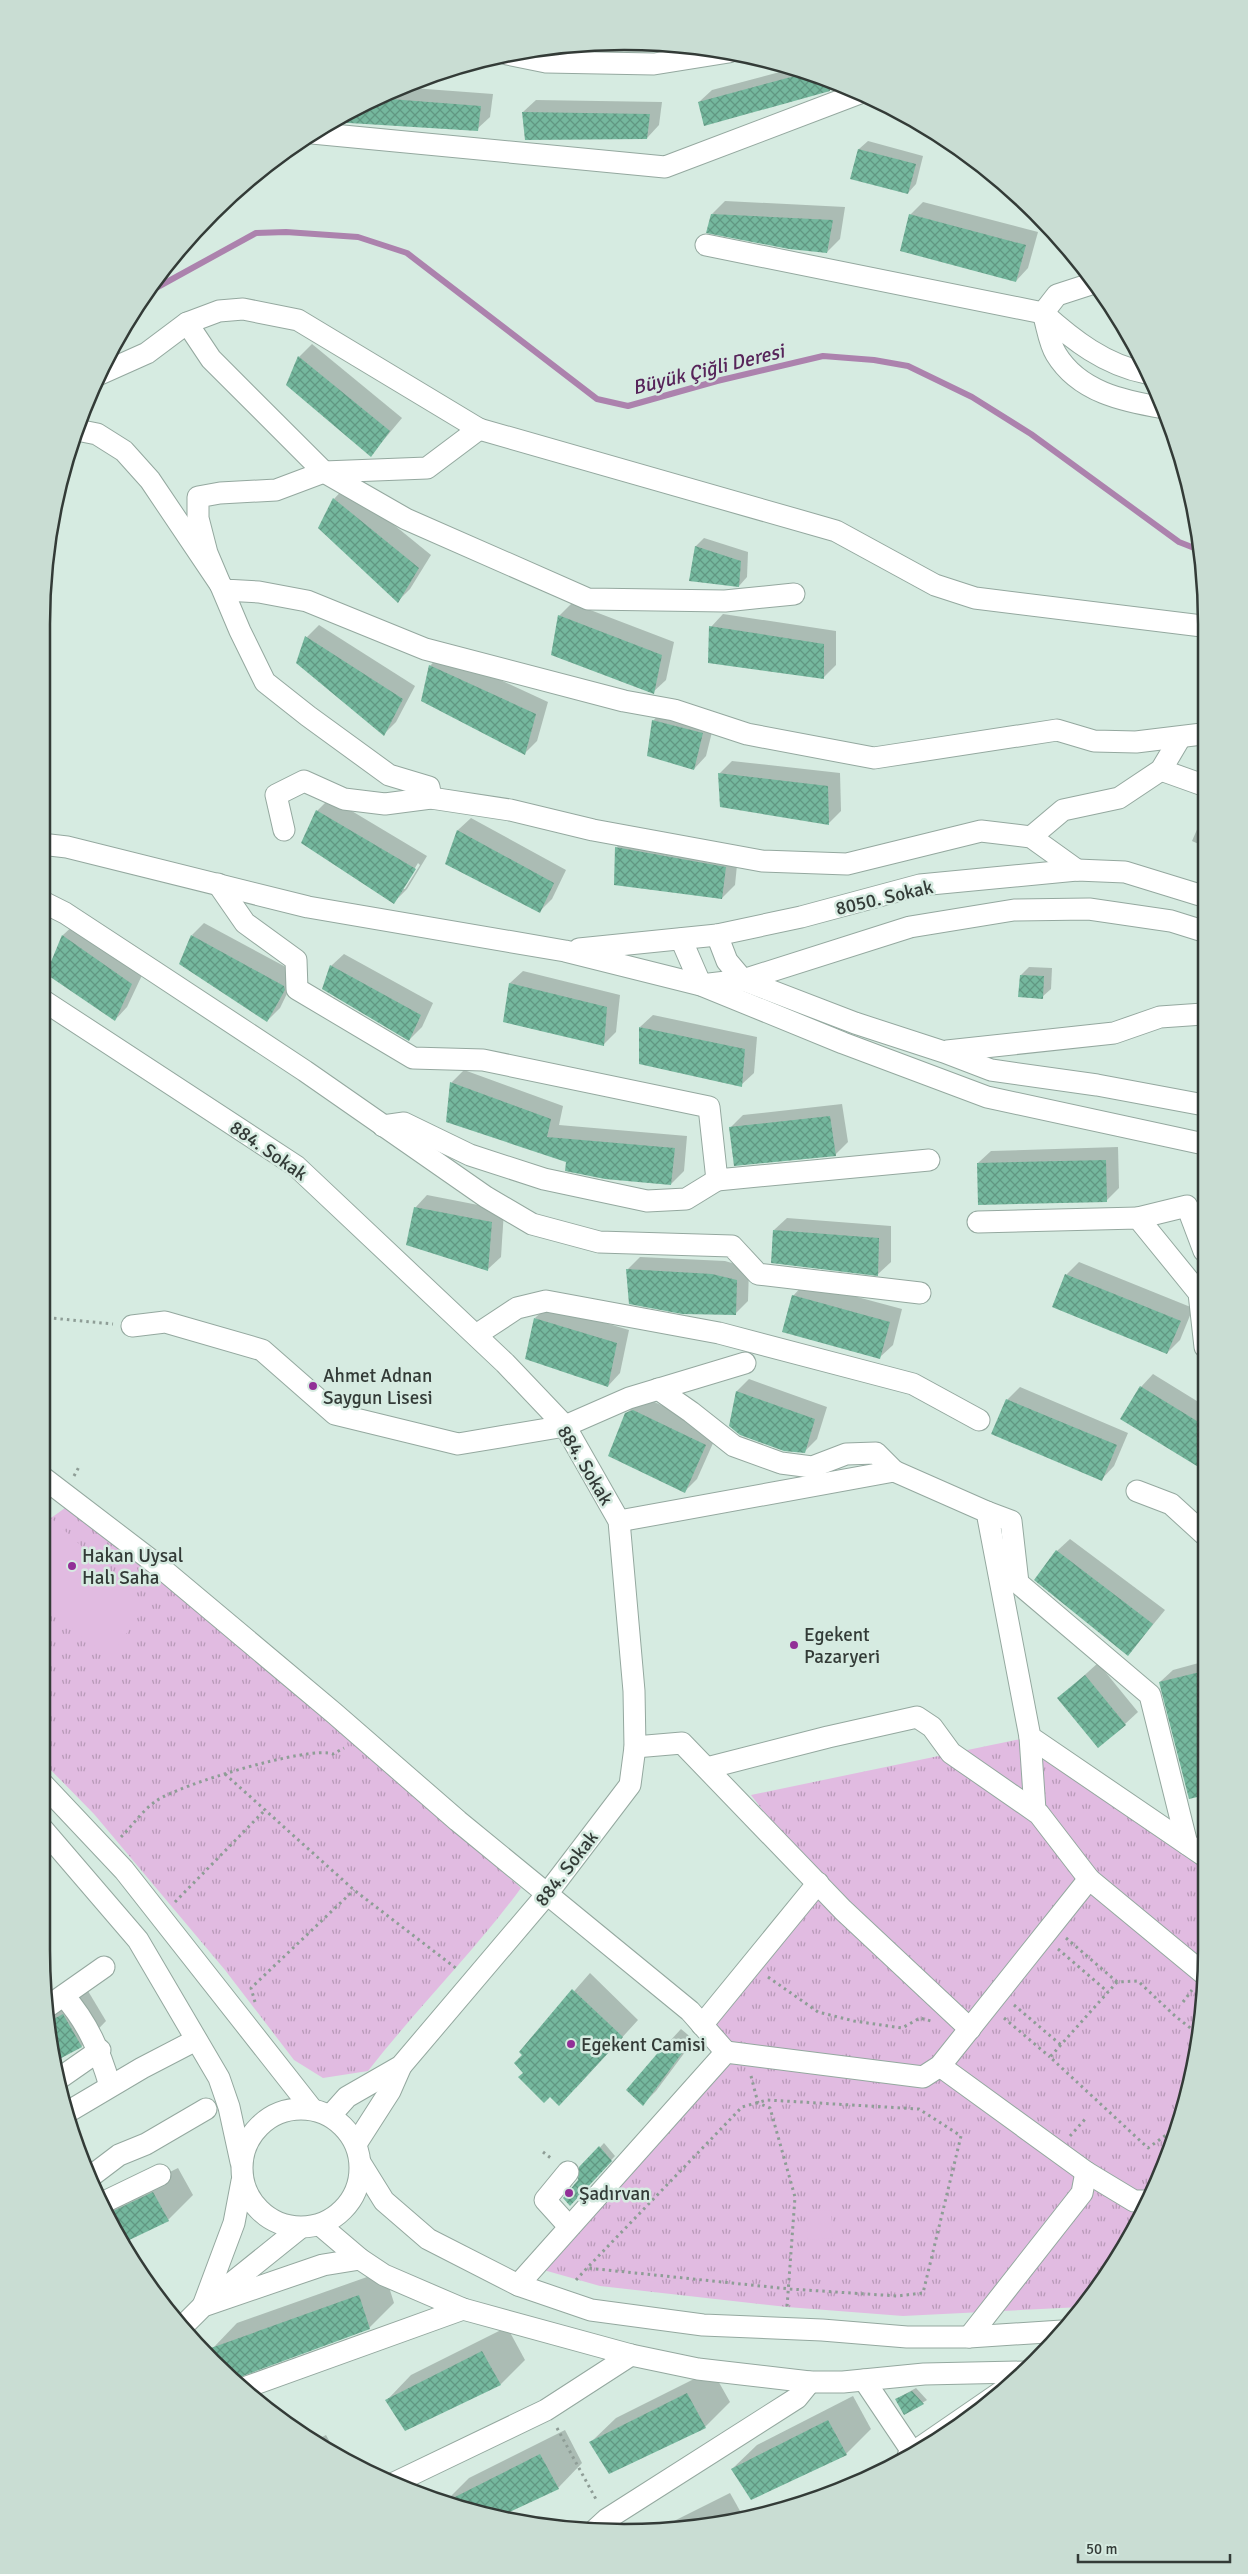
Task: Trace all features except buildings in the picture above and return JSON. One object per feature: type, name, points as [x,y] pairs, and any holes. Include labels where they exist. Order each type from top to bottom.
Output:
[{"type":"street","points":[[528,58],[546,62],[654,64],[705,56]]},
{"type":"street","points":[[325,134],[665,167],[850,97]]},
{"type":"street","points":[[706,245],[1043,313],[1071,338],[1106,360],[1130,370],[1140,372]]},
{"type":"street","points":[[1043,313],[1058,295],[1087,285]]},
{"type":"street","points":[[109,370],[147,353],[187,323],[219,311],[243,309],[298,320],[479,429],[836,531],[935,585],[975,598],[1198,626]]},
{"type":"street","points":[[1043,313],[1055,354],[1083,384],[1111,396],[1155,406]]},
{"type":"street","points":[[187,323],[211,359],[324,472],[406,519],[588,599],[725,601],[794,594]]},
{"type":"street","points":[[431,798],[429,787],[390,775],[308,716],[265,682],[240,631],[207,553],[198,518],[198,497],[220,493],[276,490],[324,472],[427,468],[479,429]]},
{"type":"street","points":[[83,431],[97,434],[124,451],[150,480],[224,590]]},
{"type":"street","points":[[224,590],[259,592],[307,601],[425,648],[624,701],[674,710],[747,734],[874,758],[1057,730],[1094,741],[1136,742],[1198,735]]},
{"type":"street","points":[[1031,837],[1063,810],[1119,798],[1161,770],[1180,738]]},
{"type":"street","points":[[1161,770],[1198,784]]},
{"type":"street","points":[[284,830],[276,795],[304,781],[344,799],[384,804],[431,798],[510,810],[593,830],[762,861],[847,864],[981,831],[1031,837],[1077,870]]},
{"type":"street","points":[[50,845],[67,847],[308,907],[565,951],[701,985],[843,1043],[987,1097],[1198,1143]]},
{"type":"street","name":"8050. Sokak","points":[[565,951],[717,935],[801,917],[920,885],[1077,870],[1125,872],[1198,894]]},
{"type":"street","points":[[218,884],[245,923],[296,960],[297,989],[413,1058],[483,1060],[709,1107],[717,1180]]},
{"type":"street","points":[[50,906],[65,913],[156,972],[486,1198],[532,1224],[599,1242],[732,1246],[758,1274],[920,1293]]},
{"type":"street","name":"8050. Sokak","points":[[701,985],[742,980],[910,927],[1014,910],[1089,909],[1171,921],[1198,929]]},
{"type":"street","points":[[717,935],[726,961],[742,980],[855,1024],[944,1052],[991,1070],[1097,1085],[1198,1105]]},
{"type":"street","points":[[681,939],[701,985]]},
{"type":"street","name":"884. Sokak","points":[[50,1006],[296,1166],[476,1336],[565,1426],[619,1521],[634,1690],[635,1747],[630,1784],[547,1894],[401,2066],[358,2154]]},
{"type":"street","points":[[944,1052],[1114,1033],[1160,1017],[1198,1014]]},
{"type":"street","points":[[383,1126],[404,1123],[470,1155],[544,1179],[647,1201],[686,1199],[717,1180],[929,1160]]},
{"type":"street","points":[[978,1222],[1138,1218],[1188,1206],[1198,1234]]},
{"type":"street","points":[[1138,1218],[1198,1292]]},
{"type":"street","points":[[476,1336],[517,1308],[546,1301],[719,1333],[913,1384],[979,1420]]},
{"type":"street","points":[[132,1326],[165,1322],[262,1350],[335,1414],[458,1444],[565,1426],[629,1398],[745,1363]]},
{"type":"street","points":[[658,1389],[734,1446],[750,1452],[781,1463],[812,1467],[846,1454],[876,1453],[894,1471],[1011,1521],[1018,1583],[1150,1696],[1188,1844]]},
{"type":"street","points":[[619,1521],[894,1471]]},
{"type":"street","points":[[50,1483],[167,1574],[547,1894],[690,2011],[726,2052],[923,2077],[940,2066],[1089,1879]]},
{"type":"street","points":[[1137,1491],[1172,1504],[1198,1528]]},
{"type":"street","points":[[987,1512],[1030,1737],[1034,1810]]},
{"type":"street","points":[[707,1768],[916,1717],[932,1727],[951,1753],[1034,1810],[1089,1879],[1198,1969]]},
{"type":"street","points":[[1030,1737],[1198,1851]]},
{"type":"street","points":[[635,1747],[682,1743],[818,1883],[970,2029]]},
{"type":"street","points":[[50,1792],[124,1870],[321,2112],[345,2128],[384,2201],[428,2239],[518,2285],[591,2310],[703,2325],[822,2330],[907,2337],[969,2337],[1053,2332]]},
{"type":"street","points":[[50,1837],[138,1940],[219,2078],[229,2107],[242,2172],[250,2200],[263,2215],[281,2224],[310,2227],[384,2275],[463,2309],[631,2355],[698,2369],[810,2382],[864,2380],[924,2374],[1013,2372]]},
{"type":"street","points":[[702,2025],[818,1883]]},
{"type":"street","points":[[104,1966],[56,2001],[80,2013],[100,2050],[110,2086]]},
{"type":"street","points":[[73,2109],[110,2086],[196,2040]]},
{"type":"street","points":[[64,2075],[100,2050]]},
{"type":"street","points":[[518,2285],[726,2052]]},
{"type":"street","name":"884. Sokak","points":[[321,2112],[401,2066]]},
{"type":"street","points":[[940,2066],[1086,2172],[1134,2202],[1140,2202]]},
{"type":"street","points":[[203,2306],[234,2223],[247,2142],[258,2126],[274,2114],[292,2108],[321,2112]]},
{"type":"street","points":[[95,2173],[119,2156],[146,2144],[206,2109]]},
{"type":"street","points":[[187,2322],[203,2306],[310,2227],[337,2216],[351,2201],[359,2183],[358,2154]]},
{"type":"street","points":[[564,2221],[545,2200],[568,2172]]},
{"type":"street","points":[[969,2337],[1082,2193],[1086,2172]]},
{"type":"street","points":[[107,2200],[160,2175]]},
{"type":"street","points":[[203,2306],[322,2265],[360,2259]]},
{"type":"street","points":[[251,2386],[463,2309]]},
{"type":"street","points":[[402,2479],[546,2410],[631,2355]]},
{"type":"street","points":[[864,2380],[910,2448]]},
{"type":"street","points":[[603,2523],[797,2398],[810,2382]]},
{"type":"path","points":[[50,1318],[132,1326]]},
{"type":"path","points":[[117,1841],[156,1801],[225,1774],[325,1751]]},
{"type":"path","points":[[225,1774],[354,1890],[457,1969]]},
{"type":"path","points":[[171,1906],[266,1809]]},
{"type":"path","points":[[256,2007],[251,1988],[354,1890]]},
{"type":"path","points":[[1048,1932],[1117,1982],[1138,1981],[1192,2030]]},
{"type":"path","points":[[1048,1932],[1108,1992]]},
{"type":"path","points":[[766,1976],[818,2012],[854,2021],[902,2028],[920,2018],[938,2024]]},
{"type":"path","points":[[1050,2057],[1117,1982]]},
{"type":"path","points":[[994,1999],[1061,2045]]},
{"type":"path","points":[[994,1999],[1050,2057],[1148,2148],[1168,2133]]},
{"type":"path","points":[[749,2070],[758,2103]]},
{"type":"path","points":[[576,2280],[587,2268],[742,2107],[767,2100],[919,2109],[961,2136],[923,2293],[897,2296],[790,2289],[587,2268]]},
{"type":"path","points":[[758,2103],[770,2108],[795,2197],[790,2289],[787,2307]]},
{"type":"path","points":[[546,2410],[600,2523]]},
{"type":"green space","points":[[65,1508],[215,1622],[521,1888],[484,1935],[368,2071],[323,2078],[294,2060],[225,1970],[94,1814],[50,1769],[51,1518]]},
{"type":"green space","name":"Hakan Uysal Halı Saha","points":[[51,1518],[146,1606],[109,1658],[50,1610]]},
{"type":"green space","points":[[1030,1737],[1198,1858],[1197,1988],[1193,2025],[1187,2062],[1168,2135],[1139,2204],[1121,2237],[1101,2269],[1072,2307],[903,2316],[787,2307],[600,2286],[533,2267],[690,2092],[745,2055],[707,2019],[824,1890],[751,1795]]},
{"type":"green space","points":[[831,2210],[833,2238],[808,2240],[806,2212]]},
{"type":"waterway","name":"Büyük Çiğli Deresi","points":[[162,285],[256,233],[286,232],[358,237],[407,253],[597,399],[628,406],[717,381],[823,356],[874,360],[908,366],[972,397],[1031,434],[1179,542],[1193,547]]},
{"type":"place","name":"Ahmet Adnan Saygun Lisesi","points":[[313,1386]]},
{"type":"place","name":"Hakan Uysal Halı Saha","points":[[72,1566]]},
{"type":"place","name":"Egekent Pazaryeri","points":[[794,1645]]},
{"type":"place","name":"Egekent Camisi","points":[[571,2044]]},
{"type":"place","name":"Şadırvan","points":[[569,2193]]}]
